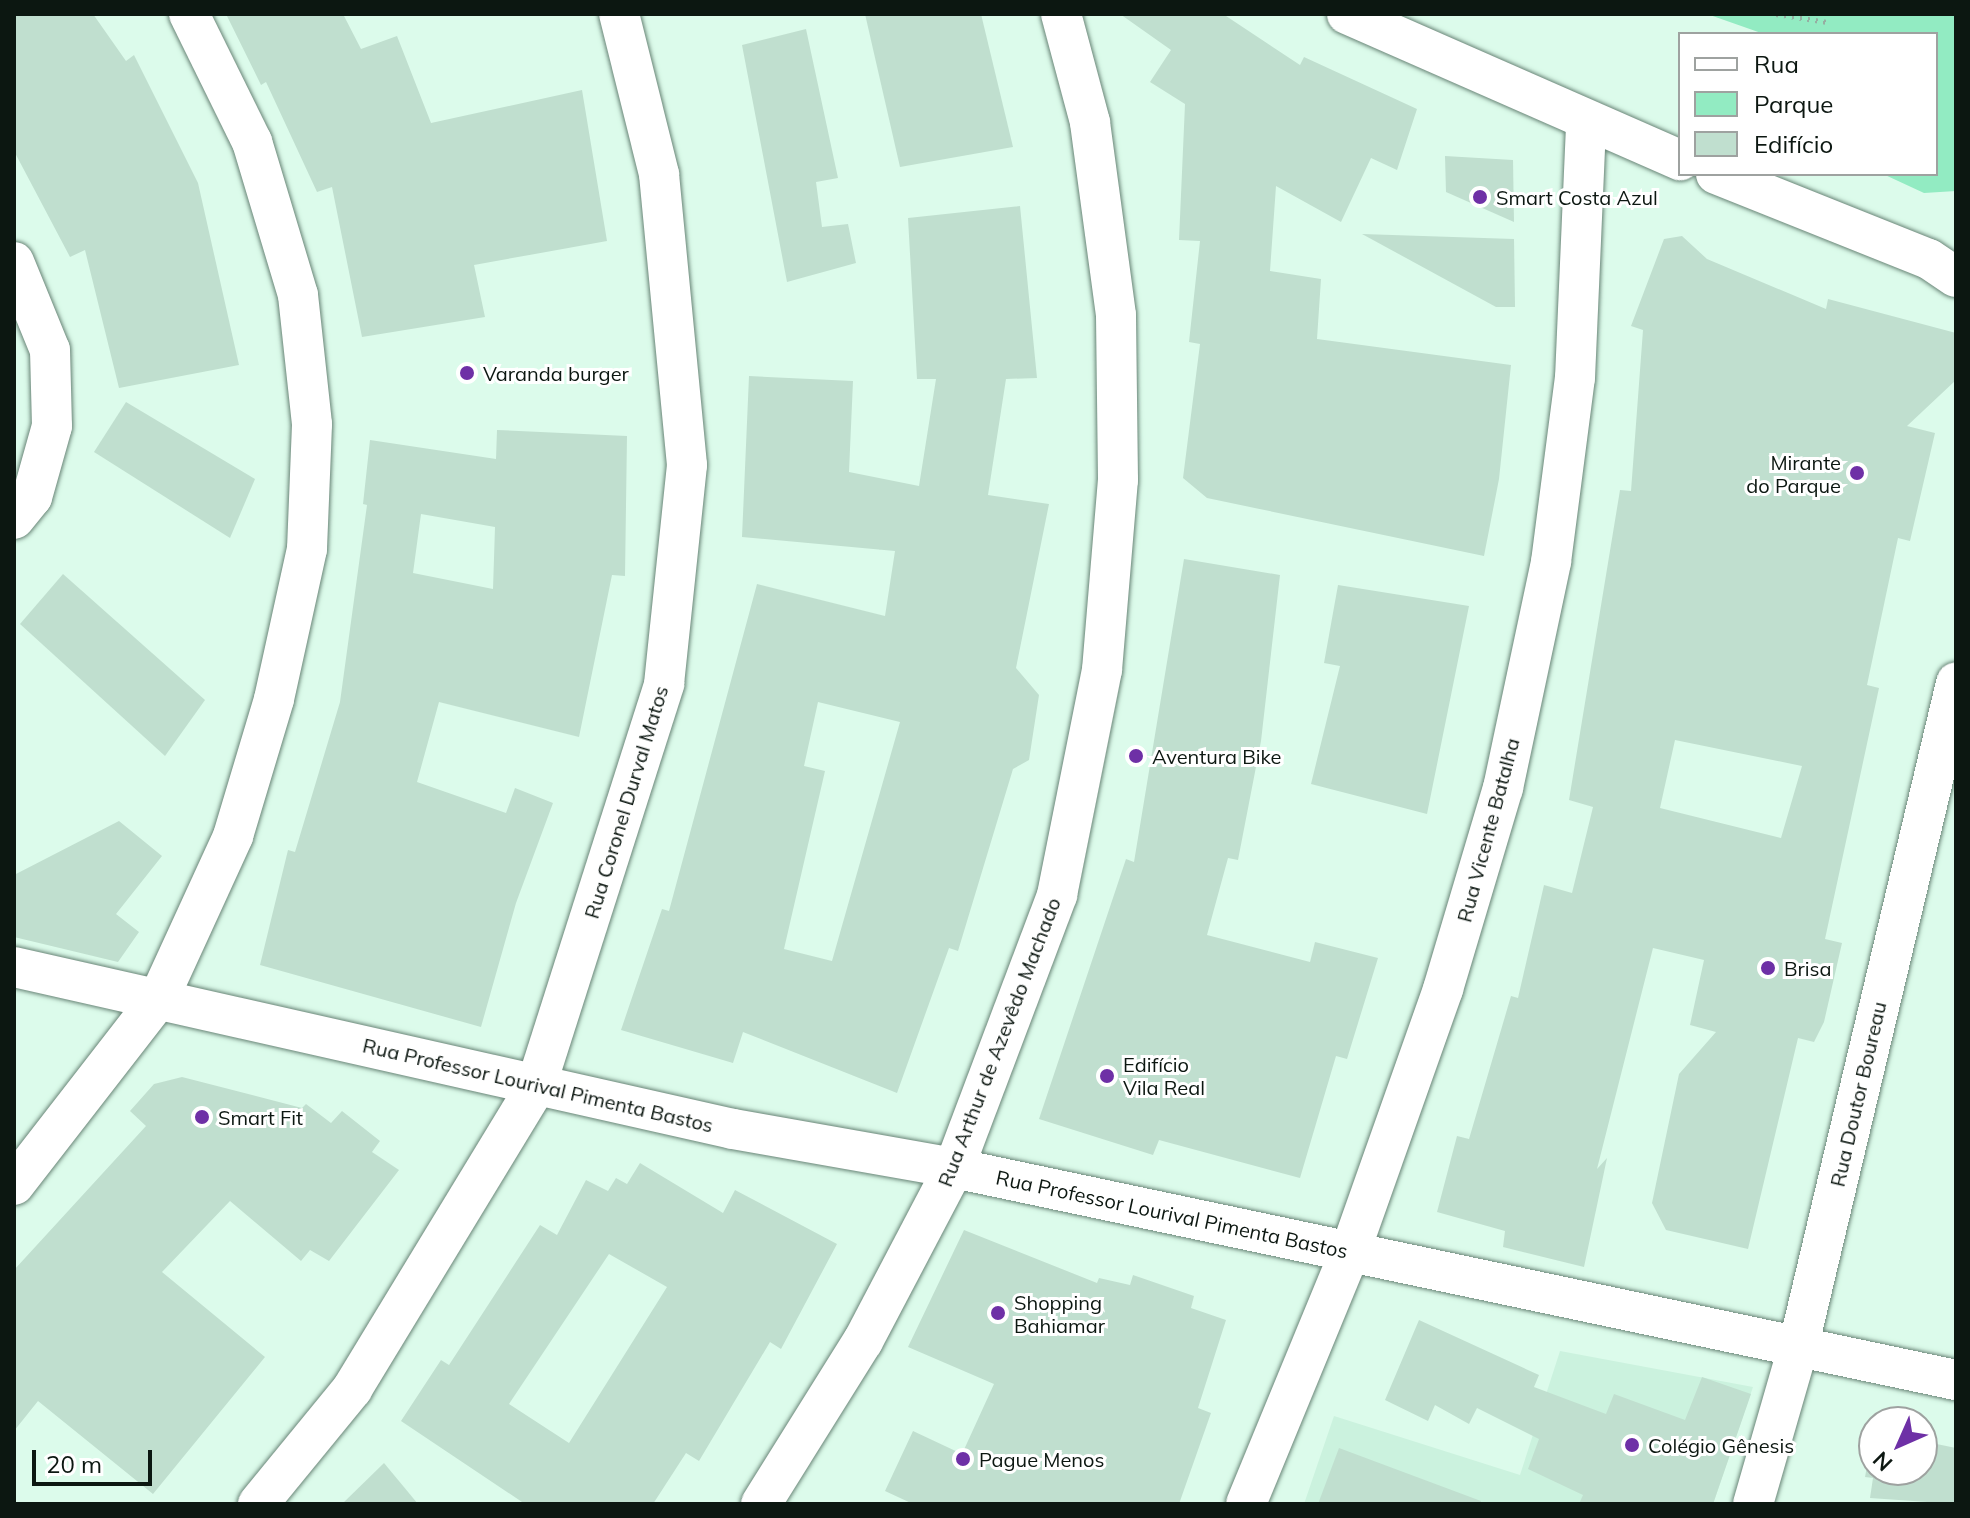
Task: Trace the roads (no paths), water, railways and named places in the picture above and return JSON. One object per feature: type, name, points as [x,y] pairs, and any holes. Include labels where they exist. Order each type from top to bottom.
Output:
[{"type":"street","points":[[14,1185],[159,998],[233,836],[274,699],[307,549],[312,424],[298,295],[252,142],[189,14]]},
{"type":"street","name":"Rua Coronel Durval Matos","points":[[258,1504],[360,1376],[536,1086],[664,684],[680,576],[687,465],[676,310],[659,174],[619,14]]},
{"type":"street","name":"Rua Arthur de Azevêdo Machado","points":[[761,1504],[863,1341],[954,1168],[1057,895],[1102,670],[1118,480],[1116,315],[1090,122],[1061,14]]},
{"type":"street","points":[[1347,14],[1586,123],[1678,159]]},
{"type":"street","name":"Rua Vicente Batalha","points":[[1246,1504],[1350,1252],[1443,989],[1503,788],[1551,562],[1575,378],[1586,123]]},
{"type":"street","points":[[1721,176],[1947,262]]},
{"type":"street","points":[[14,262],[50,350],[52,426],[32,497],[14,519]]},
{"type":"street","name":"Rua Doutor Boureau","points":[[1753,1504],[1798,1348],[1956,683]]},
{"type":"street","name":"Rua Professor Lourival Pimenta Bastos","points":[[14,967],[536,1086],[954,1168],[1956,1380]]},
{"type":"place","name":"Smart Costa Azul","points":[[1480,197]]},
{"type":"place","name":"Varanda burger","points":[[467,373]]},
{"type":"place","name":"Mirante do Parque","points":[[1857,473]]},
{"type":"place","name":"Aventura Bike","points":[[1136,756]]},
{"type":"place","name":"Brisa","points":[[1768,968]]},
{"type":"place","name":"Edifício Vila Real","points":[[1107,1076]]},
{"type":"place","name":"Smart Fit","points":[[202,1117]]},
{"type":"place","name":"Shopping Bahiamar","points":[[998,1313]]},
{"type":"place","name":"Colégio Gênesis","points":[[1632,1445]]},
{"type":"place","name":"Pague Menos","points":[[963,1459]]}]
